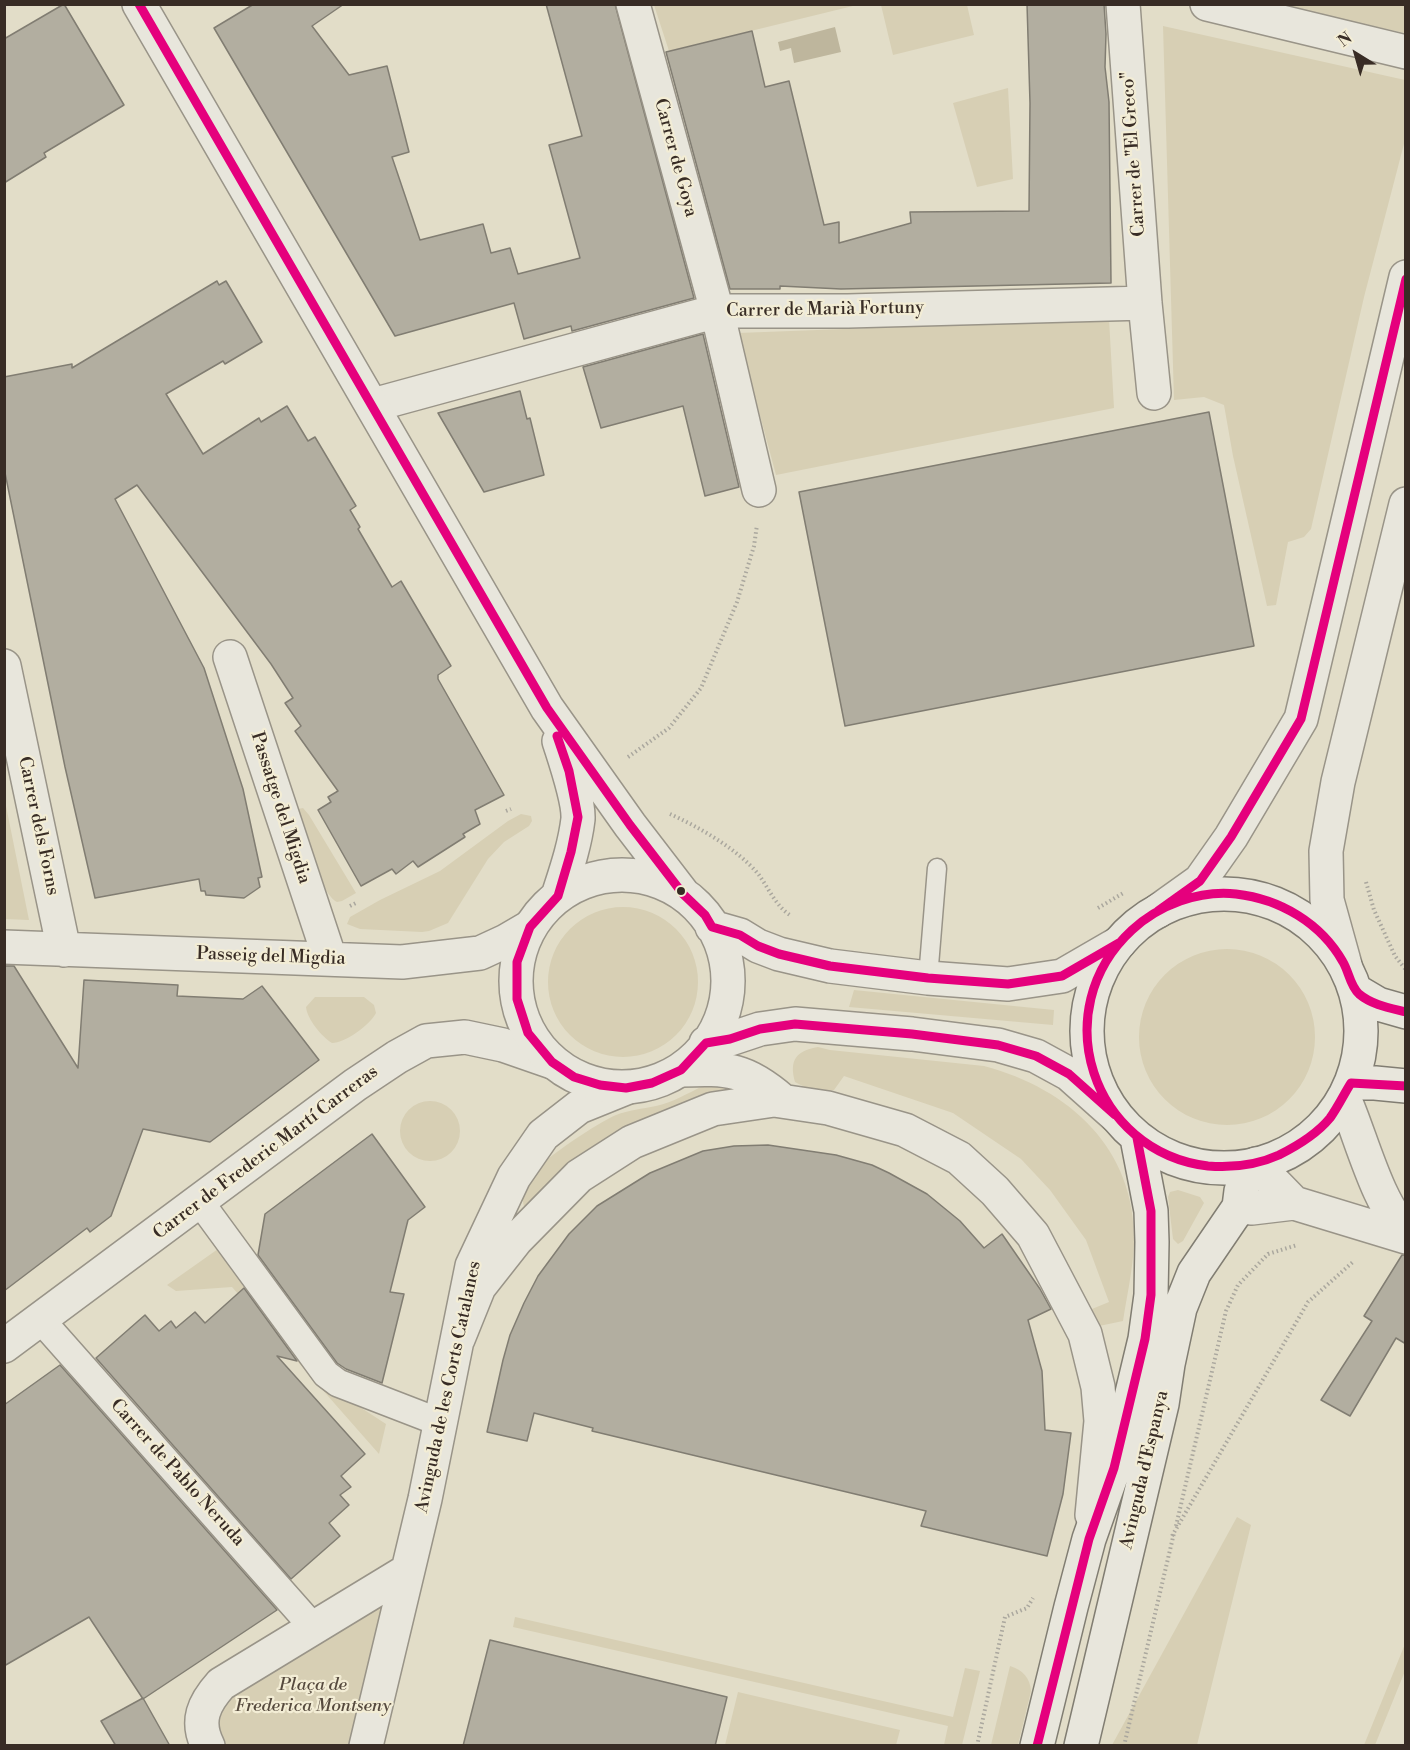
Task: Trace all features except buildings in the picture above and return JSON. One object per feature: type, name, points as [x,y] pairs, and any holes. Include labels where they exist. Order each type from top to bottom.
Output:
[{"type":"street","points":[[139,4],[547,708],[630,825],[683,894],[705,915],[721,942],[728,972],[726,1003],[715,1032],[681,1070],[652,1083],[626,1088],[600,1085],[574,1077],[552,1062],[528,1033],[517,999],[517,962],[530,927],[558,896],[587,881],[620,875],[653,879],[683,894]]},
{"type":"street","name":"Carrer de Goya","points":[[633,4],[717,311],[759,490]]},
{"type":"street","name":"Carrer de \"El Greco\"","points":[[1123,4],[1145,303],[1154,393]]},
{"type":"street","points":[[1207,4],[1406,52]]},
{"type":"street","points":[[1126,1126],[1104,1098],[1089,1058],[1088,1009],[1095,986],[1105,963],[1119,943],[1137,925],[1200,881],[1231,837],[1301,719],[1406,277]]},
{"type":"street","name":"Carrer de Marià Fortuny","points":[[373,405],[717,311],[848,311],[1145,303]]},
{"type":"street","points":[[706,1043],[730,1039],[760,1029],[795,1024],[912,1034],[998,1045],[1036,1056],[1069,1074],[1126,1126],[1162,1154],[1191,1164],[1220,1168],[1253,1165],[1282,1155],[1311,1137],[1331,1117],[1348,1091],[1357,1066],[1361,1038],[1360,1010],[1327,900],[1326,851],[1338,782],[1406,504]]},
{"type":"street","name":"Passatge del Migdia","points":[[230,657],[330,959]]},
{"type":"street","name":"Carrer dels Forns","points":[[4,666],[64,950]]},
{"type":"street","points":[[547,708],[569,771],[578,817],[571,852],[558,896]]},
{"type":"street","points":[[1158,911],[1175,902],[1212,894],[1230,893],[1267,900],[1285,907],[1308,922],[1328,941],[1351,978],[1378,1004],[1406,1012]]},
{"type":"street","name":"Passeig del Migdia","points":[[4,947],[402,962],[480,953],[530,927]]},
{"type":"street","points":[[712,927],[740,935],[758,946],[790,957],[830,966],[928,978],[1008,984],[1062,976],[1119,943]]},
{"type":"street","name":"Carrer de Frederic Martí Carreras","points":[[4,1346],[355,1085],[426,1041],[465,1037],[503,1045],[552,1062]]},
{"type":"street","name":"Avinguda d'Espanya","points":[[681,1070],[724,1069],[749,1077],[783,1101]]},
{"type":"street","points":[[1348,1091],[1375,1083],[1406,1086]]},
{"type":"street","name":"Avinguda de les Corts Catalanes","points":[[366,1746],[425,1499],[472,1266],[514,1177],[543,1135],[579,1107],[626,1088]]},
{"type":"street","points":[[1348,1091],[1379,1188],[1386,1204],[1406,1230]]},
{"type":"street","name":"Avinguda d'Espanya","points":[[458,1339],[479,1287],[516,1240],[579,1176],[632,1142],[713,1109],[774,1100],[828,1108],[905,1130],[959,1158],[995,1191],[1033,1235],[1085,1334],[1098,1388],[1101,1421],[1089,1539]]},
{"type":"street","name":"Avinguda d'Espanya","points":[[1037,1746],[1089,1539],[1114,1468],[1145,1339],[1151,1295],[1151,1211],[1126,1126]]},
{"type":"street","points":[[1253,1165],[1294,1203]]},
{"type":"street","points":[[1253,1165],[1241,1191],[1239,1207],[1252,1208],[1294,1203],[1406,1237]]},
{"type":"street","points":[[200,1202],[326,1374],[338,1383],[440,1422]]},
{"type":"street","name":"Avinguda d'Espanya","points":[[1081,1746],[1162,1404],[1180,1308],[1194,1273],[1239,1207]]},
{"type":"street","name":"Carrer de Pablo Neruda","points":[[41,1320],[313,1627]]},
{"type":"street","points":[[208,1746],[201,1723],[205,1706],[221,1684],[407,1571]]},
{"type":"lane","points":[[928,978],[936,868]]},
{"type":"path","points":[[619,761],[669,728],[701,688],[726,631],[748,564],[759,517],[759,490]]},
{"type":"path","points":[[1363,873],[1374,910],[1395,956],[1406,970]]},
{"type":"path","points":[[1124,1746],[1226,1311],[1238,1285],[1268,1254],[1303,1244]]},
{"type":"green space","points":[[654,5],[857,5],[669,51]]},
{"type":"green space","points":[[881,5],[967,5],[974,35],[893,55]]},
{"type":"green space","points":[[1277,5],[1405,5],[1405,33]]},
{"type":"green space","points":[[1163,26],[1405,80],[1405,140],[1364,297],[1311,529],[1304,537],[1288,542],[1276,605],[1267,606],[1233,456],[1224,405],[1204,397],[1174,400]]},
{"type":"green space","points":[[1008,88],[1013,179],[977,187],[953,103]]},
{"type":"green space","points":[[1109,319],[1114,408],[776,475],[738,333]]},
{"type":"green space","points":[[5,801],[29,920],[5,919]]},
{"type":"green space","points":[[303,808],[356,893],[342,901],[337,902],[324,887],[312,861],[295,812]]},
{"type":"green space","points":[[521,814],[531,816],[532,821],[529,826],[504,842],[488,859],[448,923],[422,932],[360,929],[347,924],[350,917],[440,871]]},
{"type":"green space","points":[[623,907],[638,908],[652,913],[676,929],[692,953],[697,967],[697,997],[692,1011],[676,1035],[652,1051],[638,1056],[623,1057],[608,1056],[594,1051],[570,1035],[554,1011],[549,997],[548,982],[549,967],[554,953],[570,929],[594,913],[608,908]]},
{"type":"green space","points":[[1227,949],[1244,950],[1261,955],[1289,975],[1309,1003],[1314,1020],[1314,1054],[1309,1071],[1289,1099],[1261,1119],[1244,1124],[1227,1125],[1210,1124],[1193,1119],[1165,1099],[1145,1071],[1140,1054],[1139,1037],[1140,1020],[1145,1003],[1165,975],[1193,955],[1210,950]]},
{"type":"green space","points":[[854,990],[1054,1010],[1053,1025],[849,1007]]},
{"type":"green space","points":[[315,997],[364,997],[374,1005],[376,1013],[357,1032],[344,1040],[332,1043],[324,1037],[307,1012],[306,1007]]},
{"type":"green space","points":[[818,1047],[984,1066],[1015,1076],[1044,1090],[1070,1107],[1092,1128],[1110,1152],[1124,1179],[1132,1209],[1134,1243],[1123,1321],[1099,1326],[1092,1309],[1109,1302],[1086,1240],[1050,1190],[1021,1159],[953,1113],[844,1076],[834,1090],[818,1094],[795,1082],[793,1068],[796,1058],[804,1051]]},
{"type":"green space","points":[[703,1086],[724,1086],[736,1096],[658,1115],[629,1126],[581,1156],[524,1207],[523,1193],[529,1177],[539,1166],[572,1141],[616,1115],[668,1103]]},
{"type":"green space","points":[[430,1101],[451,1110],[460,1131],[451,1152],[430,1161],[409,1152],[400,1131],[409,1110]]},
{"type":"green space","points":[[1178,1190],[1200,1197],[1204,1203],[1183,1241],[1178,1244],[1173,1239],[1168,1197],[1170,1192]]},
{"type":"green space","points":[[218,1249],[326,1385],[386,1424],[379,1454],[232,1287],[176,1291],[167,1285]]},
{"type":"green space","points":[[1237,1517],[1251,1525],[1197,1745],[1112,1745]]},
{"type":"green space","name":"Plaça de Frederica Montseny","points":[[387,1594],[351,1745],[220,1745],[214,1717],[221,1698]]},
{"type":"green space","points":[[515,1617],[953,1717],[965,1668],[980,1671],[962,1745],[944,1745],[948,1726],[513,1627]]},
{"type":"green space","points":[[1405,1644],[1405,1671],[1375,1745],[1364,1745]]},
{"type":"green space","points":[[1010,1666],[1025,1675],[1031,1691],[1018,1745],[991,1745]]},
{"type":"green space","points":[[738,1692],[900,1730],[896,1745],[725,1745]]},
{"type":"shaded area","points":[[835,27],[841,52],[794,63],[791,48],[780,51],[778,42]]},
{"type":"transit line","points":[[139,4],[547,708],[630,825],[683,894],[705,915],[712,927],[740,935],[758,946],[779,954],[830,966],[928,978],[1008,984],[1062,976],[1119,943]]},
{"type":"transit line","points":[[1158,911],[1200,881],[1231,837],[1301,719],[1406,279]]},
{"type":"transit line","points":[[557,736],[569,771],[578,817],[571,852],[558,896],[530,927],[517,962],[517,999],[528,1033],[552,1062],[574,1077],[600,1085],[626,1088],[652,1083],[681,1070],[706,1043],[730,1039],[760,1029],[795,1024],[912,1034],[998,1045],[1036,1056],[1069,1074],[1115,1115]]},
{"type":"transit line","points":[[1406,1012],[1375,1003],[1359,994],[1334,948],[1298,915],[1268,901],[1252,897],[1222,893],[1208,894],[1180,901],[1154,913],[1132,930],[1106,963],[1091,999],[1087,1036],[1094,1073],[1110,1106],[1135,1134],[1168,1155],[1208,1166],[1227,1167],[1253,1163],[1293,1148],[1325,1124],[1351,1083],[1406,1086]]},
{"type":"transit line","points":[[1037,1746],[1089,1539],[1114,1468],[1145,1339],[1151,1295],[1151,1211],[1137,1138]]}]
